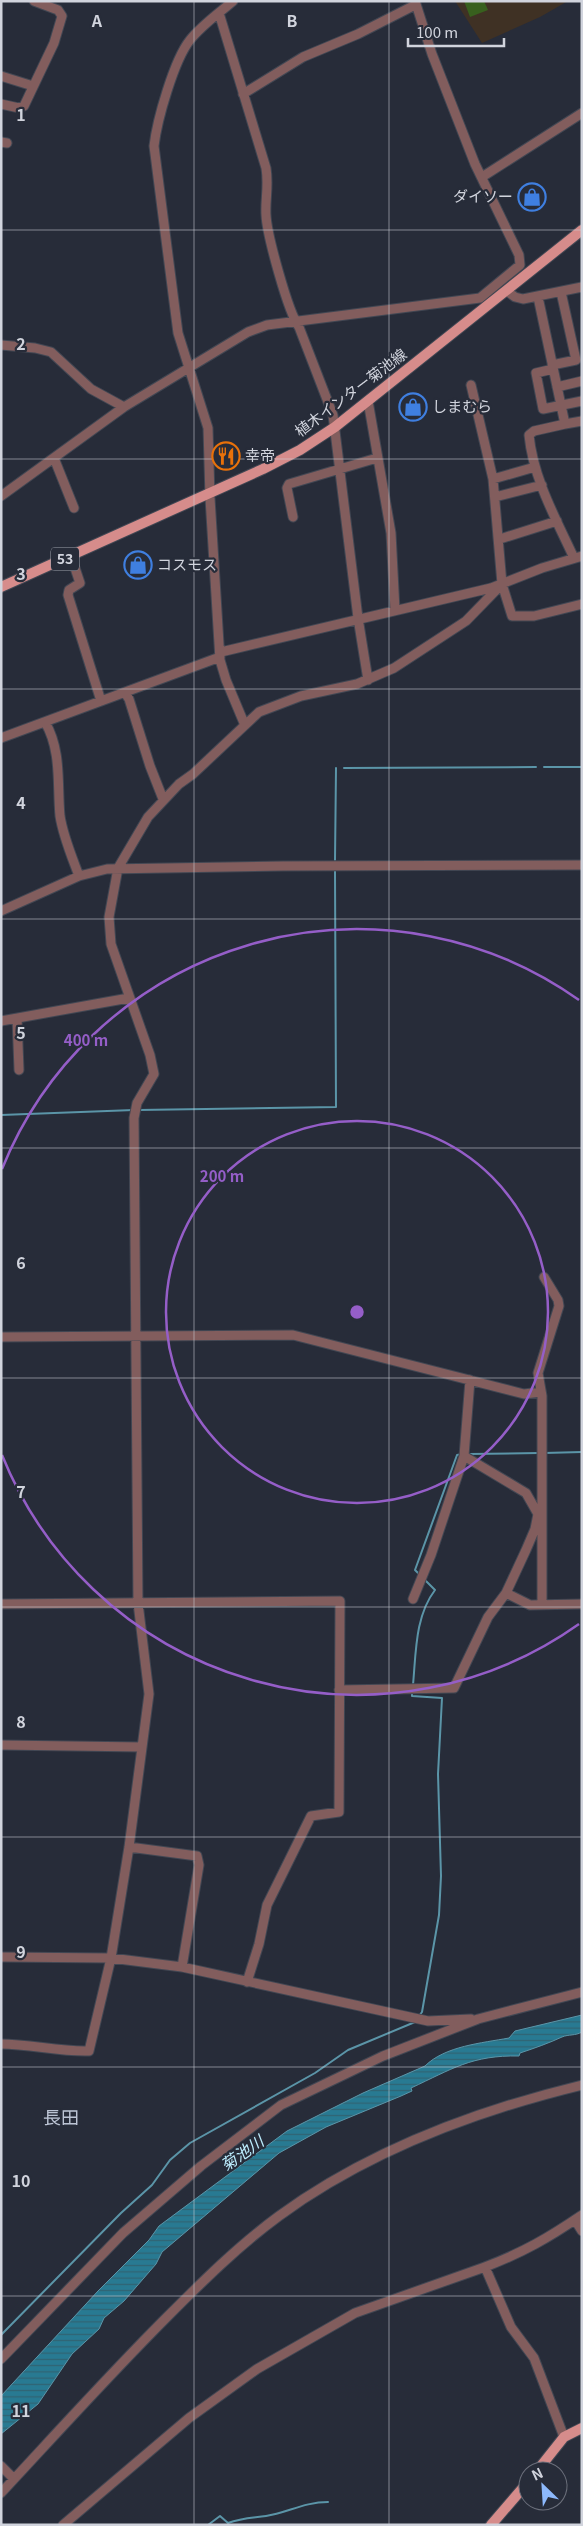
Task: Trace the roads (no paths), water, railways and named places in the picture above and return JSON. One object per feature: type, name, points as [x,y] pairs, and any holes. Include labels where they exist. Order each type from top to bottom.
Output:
[{"type":"main road","name":"植木インター菊池線","points":[[1,587],[282,460],[335,427],[582,230]]},
{"type":"main road","points":[[545,2461],[564,2437],[582,2428]]},
{"type":"main road","points":[[493,2524],[518,2494]]},
{"type":"street","points":[[1,104],[19,108],[24,106],[54,43],[62,16],[58,10],[34,1]]},
{"type":"street","points":[[233,1],[198,31],[182,54],[160,117],[154,146],[170,254],[175,312],[189,369],[208,428],[220,654],[226,680],[244,723]]},
{"type":"street","points":[[243,94],[304,57],[358,34],[415,3],[452,105],[482,177],[522,261],[517,270],[485,296]]},
{"type":"street","points":[[219,13],[266,168],[269,186],[266,214],[269,236],[296,322],[327,399],[335,427],[358,618],[368,680]]},
{"type":"street","points":[[1,76],[33,86]]},
{"type":"street","points":[[482,177],[548,132],[582,113]]},
{"type":"street","points":[[507,291],[515,297],[523,299],[582,287]]},
{"type":"street","points":[[561,292],[576,360],[536,372],[543,409],[582,401]]},
{"type":"street","points":[[1,496],[68,450],[124,407],[248,332],[268,325],[485,296],[496,300]]},
{"type":"street","points":[[538,297],[565,424]]},
{"type":"street","points":[[1,345],[35,348],[51,352],[91,389],[124,407]]},
{"type":"street","points":[[557,387],[582,382]]},
{"type":"street","points":[[471,386],[493,479],[500,539],[502,584],[512,616],[534,616],[582,604]]},
{"type":"street","points":[[368,401],[391,533],[395,610]]},
{"type":"street","points":[[1,738],[125,693],[220,654],[358,618],[502,584],[542,568],[578,557],[557,521],[542,485],[535,467],[529,434],[534,431],[582,421]]},
{"type":"street","points":[[54,458],[74,508]]},
{"type":"street","points":[[293,517],[287,488],[289,484],[377,458]]},
{"type":"street","points":[[493,479],[535,467]]},
{"type":"street","points":[[495,497],[542,485]]},
{"type":"street","points":[[500,539],[557,521]]},
{"type":"street","points":[[71,556],[80,583],[68,592],[101,701]]},
{"type":"street","points":[[1,2044],[22,2044],[64,2052],[89,2052],[111,1958],[129,1847],[149,1694],[138,1603],[134,1118],[137,1103],[154,1074],[150,1055],[111,944],[109,917],[118,868],[137,834],[163,799],[210,758],[244,723],[258,712],[301,696],[368,680],[394,668],[466,621],[502,584]]},
{"type":"street","points":[[125,693],[129,699],[150,766],[163,799]]},
{"type":"street","points":[[45,722],[52,733],[59,771],[60,818],[79,876]]},
{"type":"street","points":[[1,911],[79,876],[118,868],[582,865]]},
{"type":"street","points":[[1,1021],[129,998]]},
{"type":"street","points":[[17,1018],[19,1070]]},
{"type":"street","points":[[542,1604],[540,1514],[541,1392],[538,1373],[559,1306],[558,1300],[544,1277]]},
{"type":"street","points":[[1,1337],[293,1335],[524,1394],[541,1392]]},
{"type":"street","points":[[413,1599],[432,1555],[464,1456],[470,1380]]},
{"type":"street","points":[[339,1690],[454,1688],[488,1617],[506,1592],[536,1529],[540,1514],[526,1493],[464,1456]]},
{"type":"street","points":[[506,1592],[530,1605],[582,1604]]},
{"type":"street","points":[[1,1604],[340,1601],[339,1812],[312,1816],[267,1905],[259,1944],[247,1982]]},
{"type":"street","points":[[1,1745],[142,1746]]},
{"type":"street","points":[[129,1847],[197,1856],[199,1865],[182,1967]]},
{"type":"street","points":[[1,1957],[111,1958],[182,1967],[428,2021],[478,2019]]},
{"type":"street","points":[[1,2359],[123,2233],[201,2166],[281,2106],[383,2056],[478,2019],[582,1992]]},
{"type":"street","points":[[1,2493],[98,2388],[192,2292],[254,2235],[280,2215],[330,2182],[396,2148],[498,2108],[582,2085]]},
{"type":"street","points":[[63,2525],[189,2418],[257,2369],[355,2313],[525,2251],[579,2217],[582,2231]]},
{"type":"street","points":[[485,2267],[511,2326],[534,2358],[564,2437]]},
{"type":"street","points":[[1,2466],[14,2479]]},
{"type":"water","points":[[582,2015],[582,2032],[562,2037],[520,2053],[519,2056],[488,2058],[463,2064],[411,2088],[412,2091],[326,2127],[279,2153],[162,2252],[156,2264],[124,2301],[104,2318],[99,2329],[72,2354],[38,2404],[1,2434],[1,2396],[98,2291],[149,2240],[159,2226],[287,2131],[363,2093],[425,2066],[433,2059],[453,2050],[464,2046],[509,2038],[515,2031]]},
{"type":"waterway","points":[[344,768],[536,767]]},
{"type":"waterway","points":[[544,767],[582,767]]},
{"type":"waterway","points":[[335,860],[336,768]]},
{"type":"waterway","points":[[138,1110],[336,1107],[335,871]]},
{"type":"waterway","points":[[1,1115],[134,1110]]},
{"type":"waterway","points":[[544,1453],[582,1452]]},
{"type":"waterway","points":[[469,1454],[539,1453]]},
{"type":"waterway","points":[[419,1574],[415,1570],[457,1455],[462,1454]]},
{"type":"waterway","points":[[413,1685],[420,1623],[428,1600],[435,1590],[424,1579]]},
{"type":"waterway","points":[[412,1693],[412,1696],[442,1698],[438,1774],[441,1876],[439,1915],[422,2012],[419,2016]]},
{"type":"waterway","points":[[1,2335],[121,2213],[152,2185],[170,2160],[190,2143],[315,2073],[348,2050],[415,2022]]},
{"type":"waterway","points":[[208,2525],[220,2516],[228,2523],[274,2515],[319,2502],[328,2502]]},
{"type":"place","name":"ダイソー","points":[[532,197]]},
{"type":"place","name":"しまむら","points":[[413,407]]},
{"type":"place","name":"幸帝","points":[[226,456]]},
{"type":"place","name":"コスモス","points":[[138,565]]},
{"type":"district","name":"長田","points":[[61,2118]]},
{"type":"water label","name":"菊池川","points":[[242,2153]]}]
